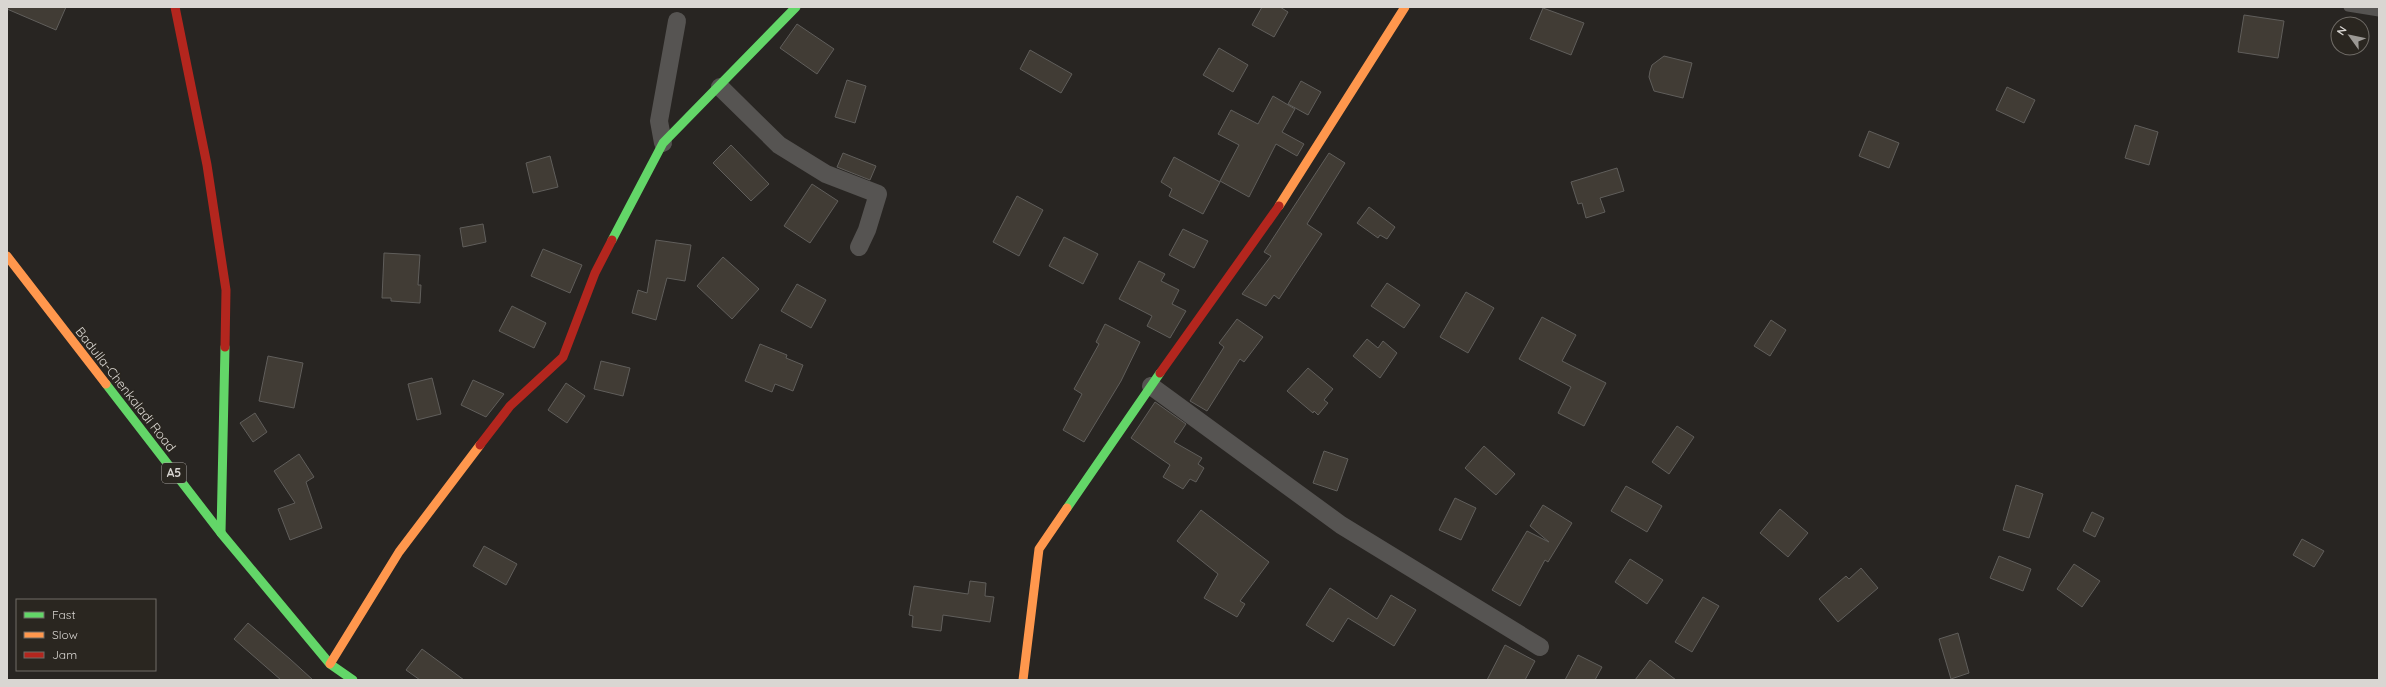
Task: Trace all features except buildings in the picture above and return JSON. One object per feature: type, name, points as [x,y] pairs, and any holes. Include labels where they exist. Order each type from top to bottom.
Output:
[{"type":"main road","points":[[175,7],[182,34],[207,165],[226,290],[220,533]]},
{"type":"main road","points":[[330,664],[408,540],[510,406],[563,357],[595,273],[663,143],[720,87],[796,7]]},
{"type":"main road","points":[[1023,680],[1039,549],[1151,386],[1295,182],[1405,7]]},
{"type":"main road","name":"Badulla-Chenkaladi Road","points":[[7,256],[220,533],[330,664],[353,680]]},
{"type":"street","points":[[663,143],[659,121],[677,21]]},
{"type":"street","points":[[720,87],[779,145],[826,174],[878,194],[867,230],[859,247]]},
{"type":"street","points":[[1151,386],[1341,525],[1540,648]]},
{"type":"lane","points":[[2348,7],[2379,12]]},
{"type":"traffic: fast","points":[[612,240],[663,143],[796,7]]},
{"type":"traffic: fast","points":[[221,533],[225,347]]},
{"type":"traffic: fast","points":[[1067,508],[1160,373]]},
{"type":"traffic: fast","points":[[106,384],[221,533],[330,664],[353,680]]},
{"type":"traffic: slow","points":[[1279,206],[1405,7]]},
{"type":"traffic: slow","points":[[7,256],[106,384]]},
{"type":"traffic: slow","points":[[330,664],[399,552],[480,445]]},
{"type":"traffic: slow","points":[[1023,680],[1039,549],[1067,508]]},
{"type":"traffic: jam","points":[[175,7],[207,165],[226,290],[225,347]]},
{"type":"traffic: jam","points":[[1160,373],[1279,206]]},
{"type":"traffic: jam","points":[[480,445],[510,406],[563,357],[595,273],[612,240]]}]
